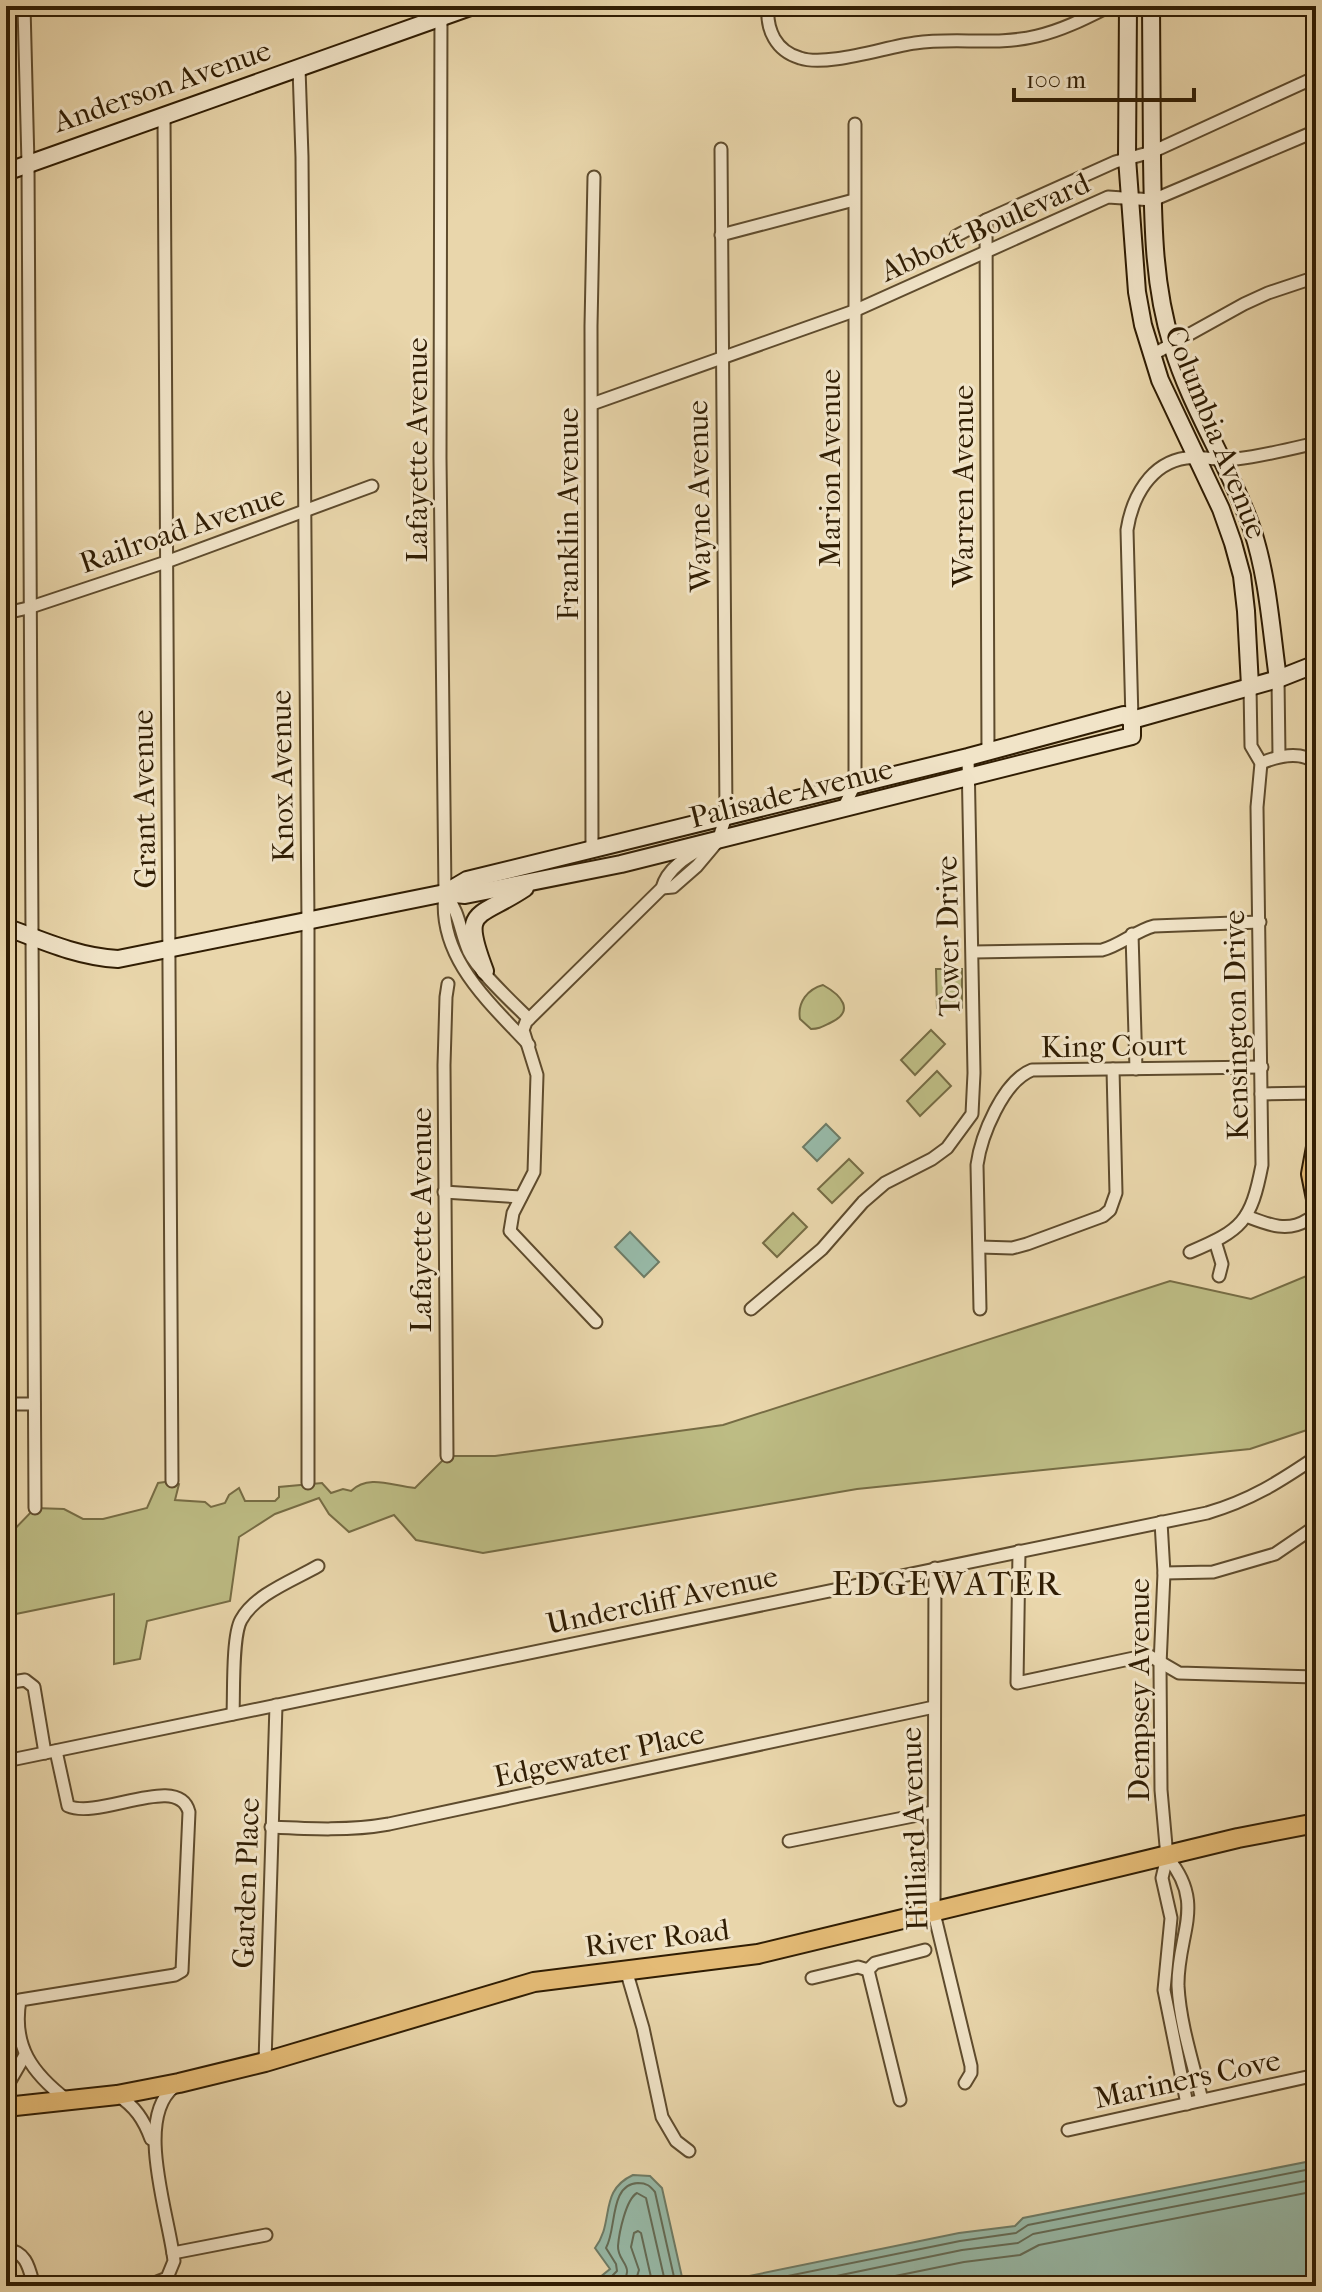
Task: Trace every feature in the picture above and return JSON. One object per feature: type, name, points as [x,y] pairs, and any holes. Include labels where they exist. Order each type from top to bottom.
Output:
[{"type":"main road","name":"Anderson Avenue","points":[[6,172],[299,68],[441,11],[473,6]]},
{"type":"main road","name":"Columbia Avenue","points":[[1128,6],[1127,158],[1137,292],[1160,380],[1221,509],[1242,576],[1250,686]]},
{"type":"main road","name":"Columbia Avenue","points":[[1151,6],[1156,270],[1172,346],[1239,496],[1262,564],[1278,679]]},
{"type":"main road","name":"Palisade Avenue","points":[[445,893],[467,880],[988,752],[1124,715],[1132,720],[1278,679],[1316,664]]},
{"type":"main road","name":"Palisade Avenue","points":[[6,927],[98,958],[118,959],[445,893],[465,895],[538,882],[718,841],[1132,736],[1132,720]]},
{"type":"main road","points":[[485,971],[472,939],[473,923],[478,915],[538,882],[555,868],[586,861],[592,850]]},
{"type":"main road","points":[[1316,1147],[1311,1174],[1316,1199]]},
{"type":"main road","name":"River Road","points":[[6,2107],[70,2102],[179,2083],[265,2062],[534,1982],[758,1954],[1238,1838],[1316,1823]]},
{"type":"street","points":[[24,6],[28,164],[35,1508]]},
{"type":"street","points":[[768,6],[773,39],[791,55],[815,61],[922,42],[1010,41],[1034,37],[1084,20],[1110,6]]},
{"type":"street","name":"Lafayette Avenue","points":[[441,11],[443,912],[461,968],[529,1045]]},
{"type":"street","name":"Knox Avenue","points":[[299,68],[308,923],[308,1483]]},
{"type":"street","name":"Abbott Boulevard","points":[[956,236],[986,220],[1127,158],[1152,152],[1316,77]]},
{"type":"street","name":"Grant Avenue","points":[[164,116],[172,1481]]},
{"type":"street","name":"Marion Avenue","points":[[843,809],[855,784],[855,124]]},
{"type":"street","name":"Abbott Boulevard","points":[[854,311],[1108,197],[1153,200],[1316,131]]},
{"type":"street","name":"Wayne Avenue","points":[[718,841],[726,816],[721,149]]},
{"type":"street","name":"Franklin Avenue","points":[[592,850],[594,177]]},
{"type":"street","points":[[721,235],[854,200]]},
{"type":"street","name":"Warren Avenue","points":[[986,220],[988,752]]},
{"type":"street","points":[[1152,355],[1244,304],[1316,277]]},
{"type":"street","points":[[592,404],[854,311]]},
{"type":"street","points":[[1132,720],[1127,589],[1129,514],[1142,486],[1154,474],[1184,458],[1233,460],[1316,443]]},
{"type":"street","name":"Railroad Avenue","points":[[6,613],[166,562],[372,486]]},
{"type":"street","points":[[1278,679],[1279,756]]},
{"type":"street","name":"Kensington Drive","points":[[1246,1216],[1255,1199],[1262,1165],[1257,807],[1261,763],[1251,749],[1250,686]]},
{"type":"street","points":[[1261,763],[1279,756],[1307,757],[1316,763]]},
{"type":"street","name":"Tower Drive","points":[[751,1309],[822,1249],[863,1202],[885,1183],[947,1148],[972,1114],[973,952],[968,757]]},
{"type":"street","points":[[596,1322],[510,1231],[509,1224],[534,1172],[537,1075],[523,1030],[529,1019],[662,888],[665,878],[686,857],[718,841]]},
{"type":"street","points":[[445,893],[458,910],[469,951],[476,964],[529,1019]]},
{"type":"street","points":[[973,952],[1102,950],[1154,926],[1260,922]]},
{"type":"street","points":[[1132,934],[1136,1069]]},
{"type":"street","name":"Lafayette Avenue","points":[[447,1456],[444,1051],[448,984]]},
{"type":"street","name":"King Court","points":[[980,1247],[977,1165],[981,1141],[1005,1095],[1022,1074],[1032,1070],[1262,1067]]},
{"type":"street","points":[[980,1309],[980,1247],[1012,1248],[1027,1244],[1103,1216],[1110,1210],[1116,1193],[1113,1069]]},
{"type":"street","points":[[1261,1094],[1316,1093]]},
{"type":"street","points":[[444,1192],[521,1197]]},
{"type":"street","points":[[1190,1252],[1237,1228],[1246,1216],[1284,1227],[1307,1220]]},
{"type":"street","points":[[1215,1241],[1222,1264],[1219,1276]]},
{"type":"street","points":[[6,1404],[34,1404]]},
{"type":"street","name":"Undercliff Avenue","points":[[6,1761],[1207,1513],[1256,1496],[1316,1457]]},
{"type":"street","name":"Dempsey Avenue","points":[[1161,1522],[1164,1573],[1160,1665],[1161,1790],[1167,1857]]},
{"type":"street","points":[[1164,1573],[1213,1572],[1275,1554],[1316,1526]]},
{"type":"street","points":[[1019,1551],[1017,1683],[1148,1655],[1160,1665],[1179,1673],[1316,1677]]},
{"type":"street","points":[[233,1714],[240,1620],[263,1598],[318,1566]]},
{"type":"street","name":"Hilliard Avenue","points":[[935,1568],[934,1913],[971,2066],[965,2083]]},
{"type":"street","points":[[6,1683],[25,1680],[34,1687],[50,1752],[68,1806],[74,1809],[96,1808],[170,1794],[179,1796],[188,1807],[182,1971],[175,1975],[20,2000],[18,2026],[25,2055],[44,2080],[70,2102]]},
{"type":"street","name":"Garden Place","points":[[265,2062],[276,1705]]},
{"type":"street","name":"Edgewater Place","points":[[271,1827],[322,1830],[367,1828],[934,1707]]},
{"type":"street","points":[[789,1841],[933,1812]]},
{"type":"street","points":[[1167,1857],[1181,1874],[1188,1902],[1189,1916],[1178,1984],[1182,2017],[1202,2100]]},
{"type":"street","points":[[1167,1857],[1162,1878],[1171,1918],[1164,1990],[1187,2104]]},
{"type":"street","points":[[868,1970],[875,1963],[925,1950]]},
{"type":"street","points":[[812,1978],[858,1967],[868,1970]]},
{"type":"street","points":[[626,1970],[643,2028],[662,2117],[676,2141],[689,2151]]},
{"type":"street","points":[[868,1970],[900,2100]]},
{"type":"street","points":[[6,2088],[25,2055]]},
{"type":"street","name":"Mariners Cove","points":[[1068,2130],[1316,2075]]},
{"type":"street","points":[[147,2286],[167,2278],[174,2261],[155,2147],[157,2109],[167,2093],[179,2083]]},
{"type":"street","points":[[117,2095],[140,2116],[155,2147]]},
{"type":"street","points":[[173,2253],[266,2235]]},
{"type":"street","points":[[6,2251],[23,2256],[28,2262],[34,2286]]},
{"type":"shaded area","points":[[936,969],[962,969],[962,1008],[937,1008]]},
{"type":"shaded area","points":[[823,985],[840,998],[844,1008],[838,1018],[820,1028],[811,1029],[800,1019],[800,1007],[808,993]]},
{"type":"shaded area","points":[[931,1030],[945,1044],[915,1075],[901,1060]]},
{"type":"shaded area","points":[[937,1071],[951,1086],[920,1116],[907,1101]]},
{"type":"shaded area","points":[[849,1159],[863,1173],[832,1203],[818,1189]]},
{"type":"shaded area","points":[[793,1213],[807,1227],[777,1257],[763,1243]]},
{"type":"shaded area","points":[[1316,1272],[1316,1427],[1250,1449],[857,1489],[483,1553],[416,1540],[394,1515],[349,1532],[329,1514],[319,1498],[275,1514],[239,1537],[230,1601],[147,1621],[140,1659],[114,1664],[114,1594],[6,1616],[6,1538],[35,1508],[64,1509],[83,1519],[103,1519],[147,1508],[158,1483],[172,1481],[179,1484],[175,1500],[205,1502],[211,1507],[225,1503],[229,1495],[239,1488],[245,1501],[275,1501],[279,1497],[279,1487],[322,1483],[331,1493],[343,1489],[351,1491],[373,1482],[415,1488],[447,1456],[495,1456],[723,1425],[1170,1281],[1251,1299]]},
{"type":"water","points":[[826,1124],[840,1138],[817,1161],[803,1147]]},
{"type":"water","points":[[630,1232],[659,1262],[644,1277],[615,1247]]},
{"type":"water","points":[[1316,2160],[1316,2286],[700,2286],[959,2233],[1015,2226],[1023,2218]]},
{"type":"water","points":[[633,2175],[650,2176],[662,2188],[684,2286],[589,2286],[610,2269],[595,2248],[601,2238],[615,2190]]},
{"type":"district","name":"EDGEWATER","points":[[947,1583]]}]
